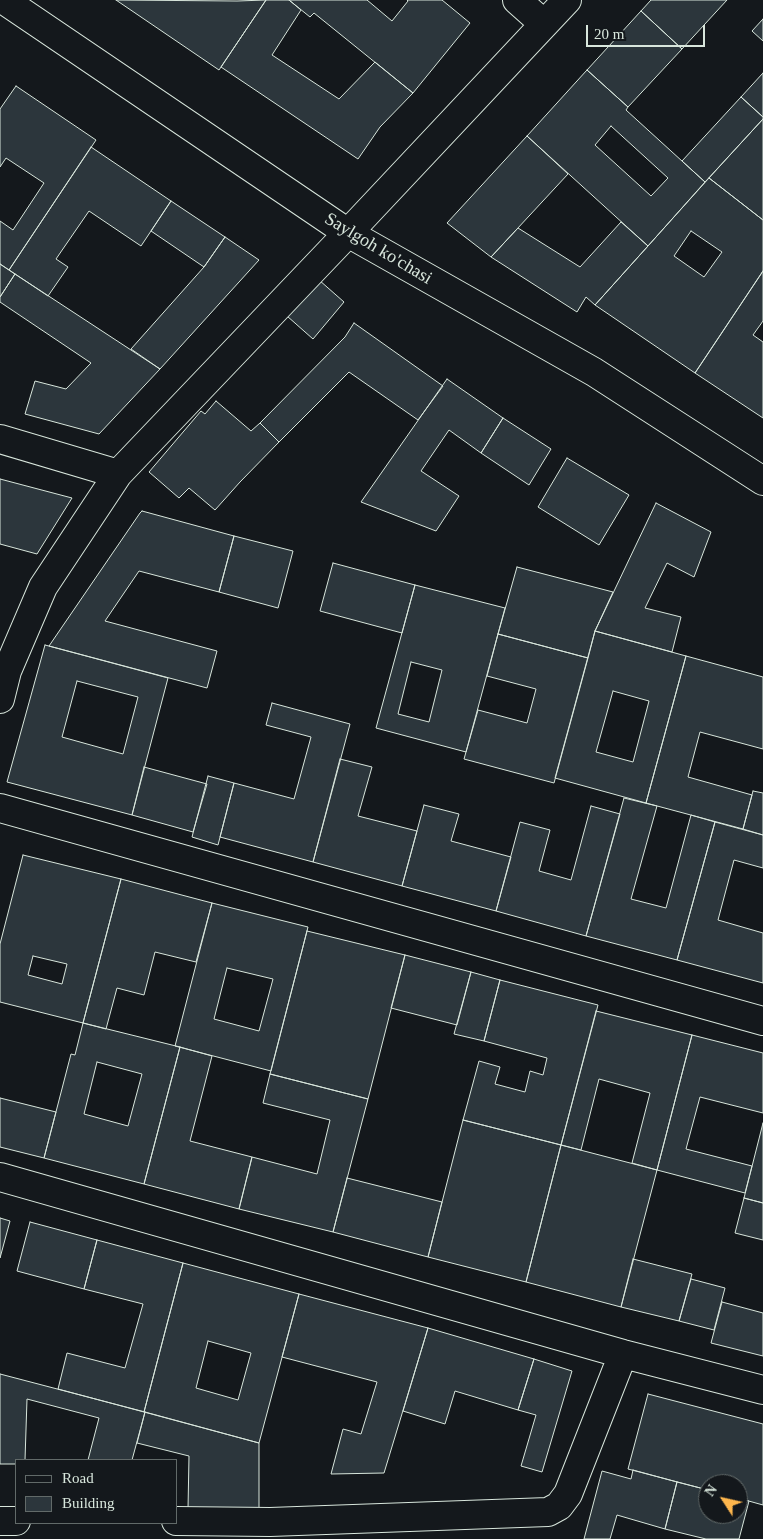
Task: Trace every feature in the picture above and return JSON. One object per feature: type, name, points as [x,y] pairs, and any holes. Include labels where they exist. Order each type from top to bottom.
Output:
[{"type":"street","name":"Saylgoh ko'chasi","points":[[4,0],[348,233],[594,372],[763,481]]},
{"type":"street","points":[[517,0],[544,24]]},
{"type":"street","points":[[0,699],[7,671],[43,587],[118,474],[567,0]]},
{"type":"street","points":[[0,439],[118,474]]},
{"type":"street","points":[[0,808],[763,1021]]},
{"type":"street","points":[[0,1177],[623,1354],[763,1390]]},
{"type":"street","points":[[178,1521],[270,1522],[548,1512],[559,1506],[568,1494],[623,1354]]},
{"type":"street","points":[[0,1521],[15,1521]]},
{"type":"building","points":[[116,0],[237,1],[266,0],[219,70]]},
{"type":"building","points":[[266,0],[289,0],[301,10],[272,55],[339,99],[375,62],[413,93],[380,127],[358,159],[221,67]]},
{"type":"building","points":[[289,0],[367,0],[392,21],[407,0],[442,0],[470,23],[413,93],[314,13],[310,17]]},
{"type":"building","points":[[651,0],[727,0],[682,49],[641,11]]},
{"type":"building","points":[[641,11],[682,49],[628,107],[587,70]]},
{"type":"building","points":[[763,19],[763,41],[752,31]]},
{"type":"building","points":[[587,70],[628,107],[626,110],[705,182],[648,246],[527,136]],"holes":[[[611,126],[668,178],[651,196],[595,145]]]},
{"type":"building","points":[[763,73],[763,117],[741,97]]},
{"type":"building","points":[[16,86],[96,140],[9,270],[0,264],[0,221],[13,230],[44,183],[6,158],[0,167],[0,109]]},
{"type":"building","points":[[741,97],[763,119],[705,182],[682,161]]},
{"type":"building","points":[[763,119],[763,220],[709,178]]},
{"type":"building","points":[[527,136],[568,174],[491,257],[447,223]]},
{"type":"building","points":[[91,147],[171,201],[141,246],[89,211],[56,259],[68,267],[48,296],[9,270]]},
{"type":"building","points":[[709,178],[763,220],[763,271],[695,373],[595,305]],"holes":[[[691,231],[722,252],[704,277],[674,256]]]},
{"type":"building","points":[[171,201],[225,237],[204,267],[151,231]]},
{"type":"building","points":[[621,222],[648,246],[595,305],[586,297],[577,312],[491,257],[518,228],[580,267]]},
{"type":"building","points":[[225,237],[259,260],[160,369],[131,349],[204,267]]},
{"type":"building","points":[[0,264],[15,274],[0,297]]},
{"type":"building","points":[[763,271],[763,321],[753,335],[763,342],[763,418],[695,373]]},
{"type":"building","points":[[15,274],[160,369],[99,434],[25,414],[35,381],[66,389],[91,363],[0,302],[0,297]]},
{"type":"building","points":[[319,280],[344,302],[313,339],[287,316]]},
{"type":"building","points":[[354,323],[443,386],[418,420],[349,372],[279,442],[260,423],[345,337]]},
{"type":"building","points":[[447,379],[503,418],[481,453],[449,430],[421,471],[459,496],[436,531],[361,502]]},
{"type":"building","points":[[216,401],[251,431],[260,423],[279,442],[215,510],[189,488],[179,498],[149,472],[201,411],[205,414]]},
{"type":"building","points":[[503,418],[551,449],[529,485],[481,453]]},
{"type":"building","points":[[567,458],[629,495],[599,545],[538,507]]},
{"type":"building","points":[[0,479],[72,498],[37,554],[0,544]]},
{"type":"building","points":[[656,503],[711,532],[694,577],[667,563],[645,608],[681,617],[672,652],[595,631]]},
{"type":"building","points":[[142,511],[234,536],[219,592],[139,571],[105,621],[217,651],[207,688],[49,646]]},
{"type":"building","points":[[234,536],[293,551],[278,608],[219,592]]},
{"type":"building","points":[[333,563],[415,585],[402,633],[320,611]]},
{"type":"building","points":[[517,567],[613,592],[595,631],[588,658],[498,634]]},
{"type":"building","points":[[415,585],[505,608],[466,752],[376,728]],"holes":[[[411,662],[442,670],[429,722],[398,714]]]},
{"type":"building","points":[[595,631],[686,656],[646,803],[555,778]],"holes":[[[613,691],[649,701],[633,762],[596,752]]]},
{"type":"building","points":[[498,634],[588,658],[554,783],[464,759],[478,710],[527,723],[536,689],[487,676]]},
{"type":"building","points":[[45,645],[168,678],[132,815],[7,782]],"holes":[[[77,681],[138,697],[123,754],[62,737]]]},
{"type":"building","points":[[686,656],[763,677],[763,749],[700,732],[688,777],[752,795],[743,829],[646,803]]},
{"type":"building","points":[[272,703],[350,724],[313,862],[220,837],[234,783],[294,799],[311,737],[266,725]]},
{"type":"building","points":[[340,759],[372,767],[358,816],[417,831],[402,886],[313,862]]},
{"type":"building","points":[[144,767],[207,784],[193,832],[132,815]]},
{"type":"building","points":[[208,776],[234,783],[218,845],[192,837]]},
{"type":"building","points":[[753,791],[763,793],[763,835],[743,829]]},
{"type":"building","points":[[624,798],[657,806],[631,899],[666,908],[691,815],[715,822],[677,960],[586,936]]},
{"type":"building","points":[[424,805],[459,814],[451,841],[511,857],[496,911],[402,886]]},
{"type":"building","points":[[591,806],[620,814],[586,936],[496,911],[520,822],[550,830],[539,871],[571,880]]},
{"type":"building","points":[[715,822],[763,835],[763,868],[734,860],[718,920],[763,933],[763,983],[677,960]]},
{"type":"building","points":[[23,855],[121,879],[83,1023],[0,1002],[0,944]],"holes":[[[33,956],[67,964],[62,984],[28,975]]]},
{"type":"building","points":[[121,879],[212,903],[196,962],[155,952],[144,995],[117,988],[106,1029],[83,1023]]},
{"type":"building","points":[[212,903],[308,927],[271,1071],[175,1046]],"holes":[[[227,968],[273,979],[259,1031],[214,1019]]]},
{"type":"building","points":[[307,931],[405,955],[368,1099],[270,1074]]},
{"type":"building","points":[[405,955],[471,972],[457,1025],[391,1008]]},
{"type":"building","points":[[471,972],[500,980],[484,1041],[454,1034]]},
{"type":"building","points":[[500,980],[598,1005],[561,1145],[463,1120],[479,1061],[500,1067],[495,1084],[525,1092],[530,1071],[543,1075],[547,1058],[484,1041]]},
{"type":"building","points":[[596,1011],[692,1035],[657,1170],[632,1163],[650,1093],[599,1079],[581,1150],[561,1145]]},
{"type":"building","points":[[83,1023],[180,1047],[144,1184],[44,1158],[71,1054],[75,1055]],"holes":[[[97,1062],[142,1074],[128,1126],[84,1114]]]},
{"type":"building","points":[[692,1035],[763,1053],[763,1113],[700,1097],[686,1149],[752,1166],[745,1193],[657,1170]]},
{"type":"building","points":[[180,1047],[212,1056],[190,1141],[252,1157],[239,1209],[144,1184]]},
{"type":"building","points":[[270,1074],[368,1099],[333,1232],[239,1209],[252,1157],[317,1174],[330,1120],[263,1103]]},
{"type":"building","points":[[0,1098],[56,1112],[44,1158],[0,1147]]},
{"type":"building","points":[[463,1120],[561,1145],[526,1282],[428,1257]]},
{"type":"building","points":[[763,1123],[763,1203],[744,1198]]},
{"type":"building","points":[[561,1145],[657,1170],[621,1307],[526,1282]]},
{"type":"building","points":[[347,1178],[442,1202],[428,1257],[333,1232]]},
{"type":"building","points":[[744,1198],[763,1203],[763,1240],[735,1233]]},
{"type":"building","points":[[0,1218],[10,1221],[0,1258]]},
{"type":"building","points":[[30,1222],[97,1240],[84,1289],[17,1271]]},
{"type":"building","points":[[97,1240],[183,1263],[144,1412],[58,1389],[67,1353],[125,1368],[143,1304],[84,1289]]},
{"type":"building","points":[[633,1259],[692,1274],[679,1321],[621,1307]]},
{"type":"building","points":[[183,1263],[299,1294],[259,1443],[144,1412]],"holes":[[[208,1341],[251,1353],[238,1400],[196,1388]]]},
{"type":"building","points":[[691,1279],[725,1288],[714,1330],[679,1321]]},
{"type":"building","points":[[299,1294],[428,1328],[384,1473],[331,1474],[343,1429],[361,1434],[377,1382],[282,1357]]},
{"type":"building","points":[[722,1302],[763,1313],[763,1356],[711,1343]]},
{"type":"building","points":[[428,1328],[534,1359],[518,1410],[455,1391],[445,1424],[403,1411]]},
{"type":"building","points":[[534,1359],[572,1371],[542,1472],[521,1466],[536,1415],[518,1410]]},
{"type":"building","points":[[0,1374],[145,1412],[132,1459],[88,1459],[99,1418],[27,1399],[25,1459],[15,1459],[15,1464],[0,1464]]},
{"type":"building","points":[[648,1394],[763,1424],[763,1505],[748,1501],[748,1474],[698,1474],[698,1487],[628,1469]]},
{"type":"building","points":[[145,1412],[259,1443],[259,1511],[188,1509],[189,1456],[137,1443]]},
{"type":"building","points":[[633,1470],[677,1482],[665,1529],[617,1515],[610,1539],[584,1539],[602,1471],[631,1479]]},
{"type":"building","points":[[677,1482],[698,1487],[698,1524],[743,1524],[739,1539],[706,1539],[665,1529]]}]
